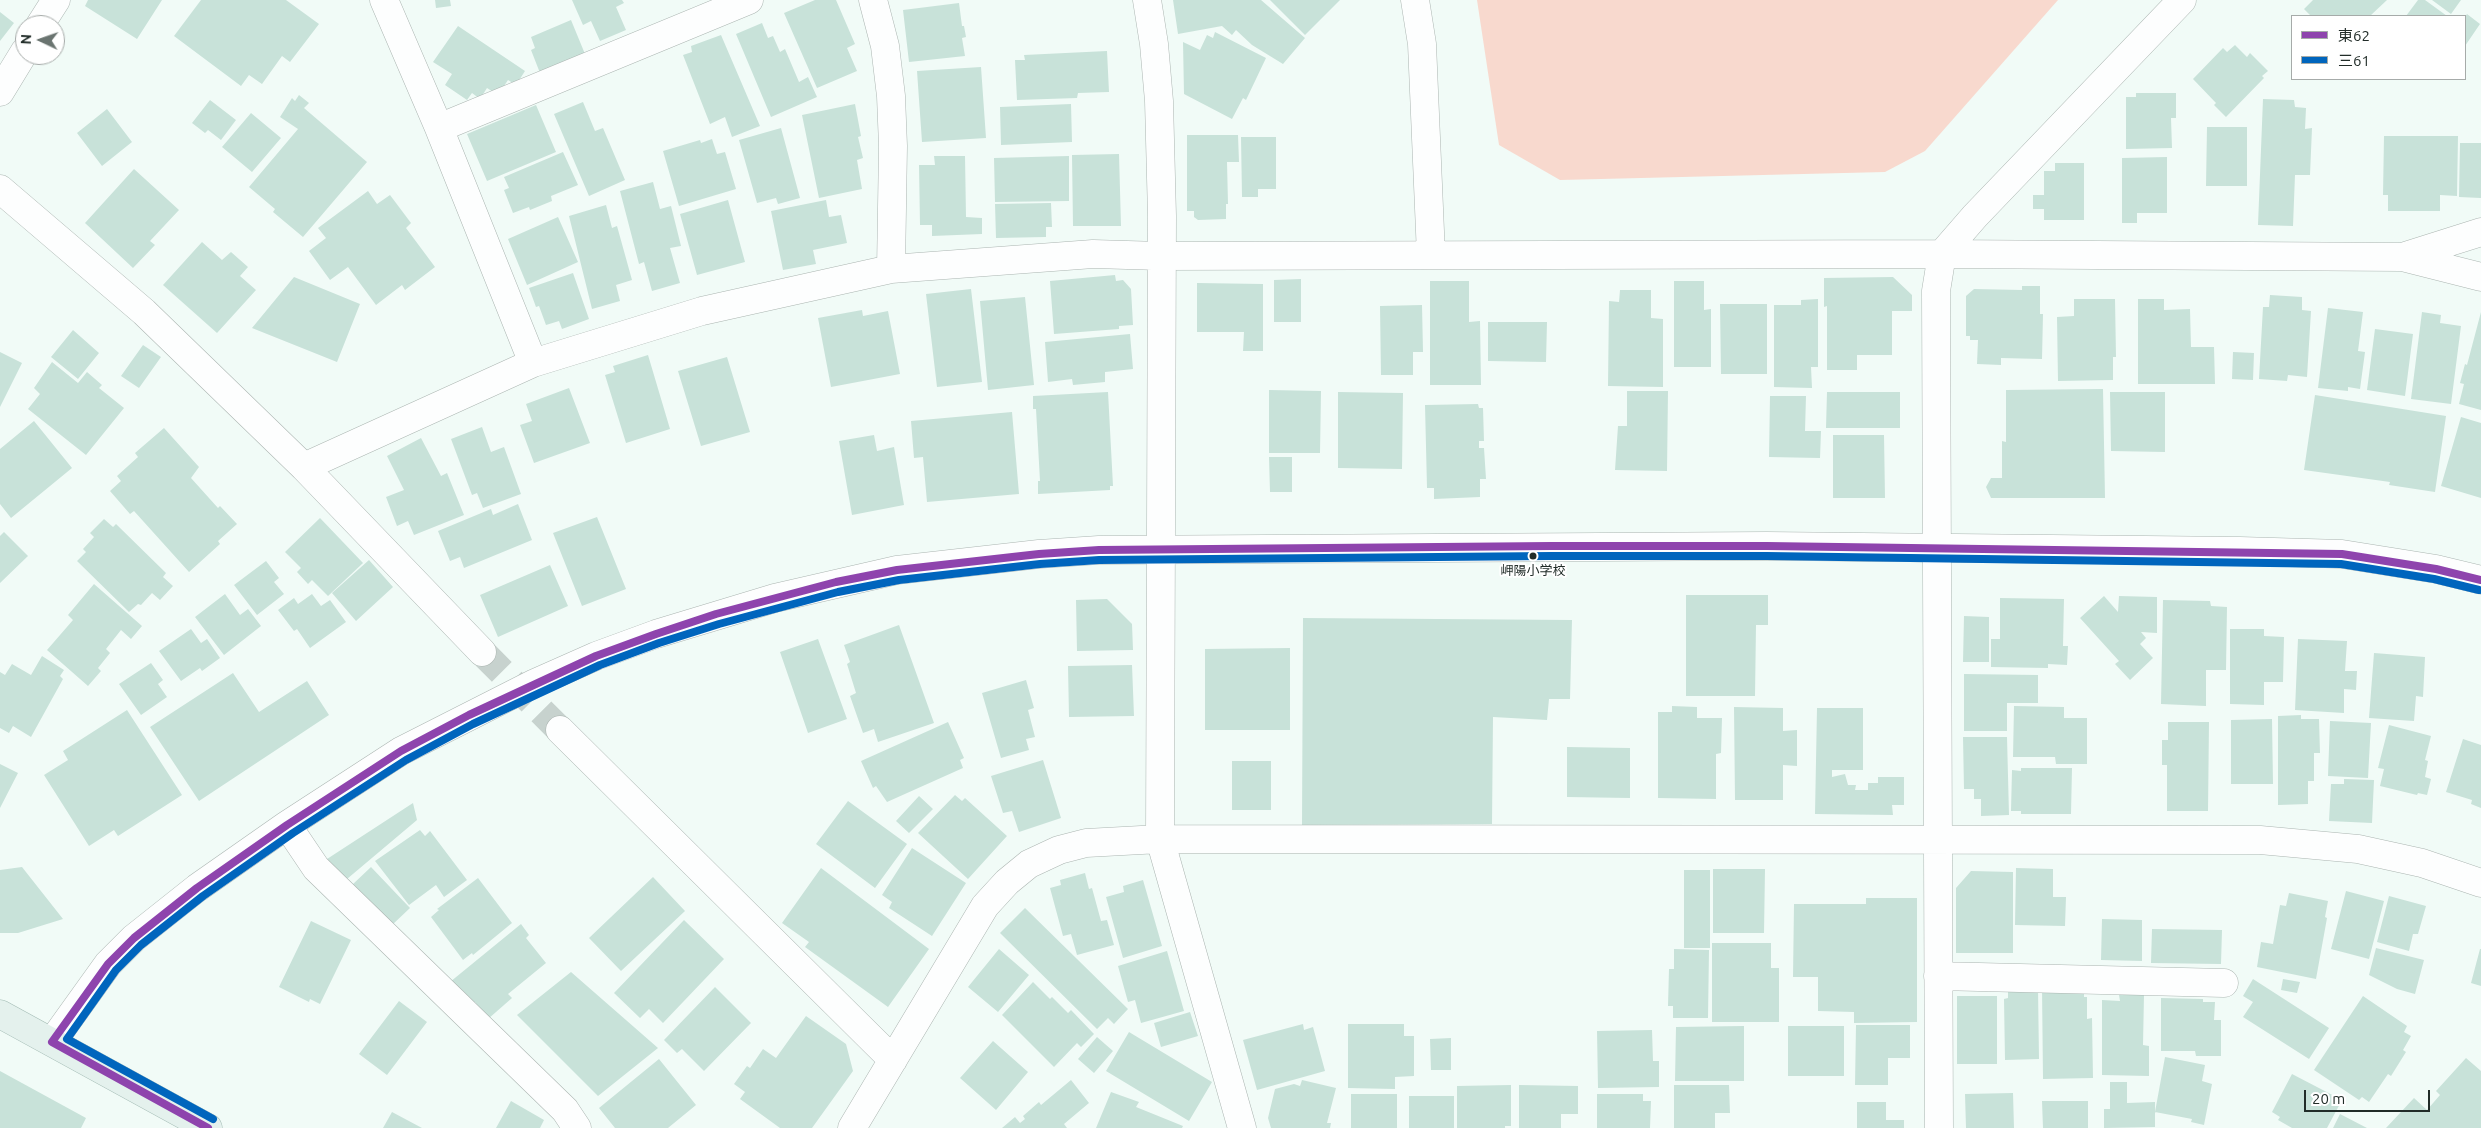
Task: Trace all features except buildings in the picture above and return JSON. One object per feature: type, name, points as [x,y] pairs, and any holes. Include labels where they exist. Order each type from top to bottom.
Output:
[{"type":"main road","points":[[0,1014],[208,1128]]},
{"type":"street","points":[[46,15],[56,0]]},
{"type":"street","points":[[384,0],[439,128],[533,363]]},
{"type":"street","points":[[439,128],[750,0]]},
{"type":"street","points":[[873,0],[885,46],[890,96],[893,146],[891,269]]},
{"type":"street","points":[[1147,0],[1154,44],[1159,101],[1161,256],[1160,839],[1242,1128]]},
{"type":"street","points":[[1415,0],[1422,44],[1430,255]]},
{"type":"street","points":[[1939,1128],[1936,291],[1942,254],[1975,216],[2182,0]]},
{"type":"street","points":[[0,92],[16,65]]},
{"type":"street","points":[[0,189],[144,312],[304,467],[482,652]]},
{"type":"street","points":[[2402,257],[2481,232]]},
{"type":"street","points":[[304,467],[533,363],[702,311],[891,269],[1093,254],[1161,256],[1942,254],[2402,257],[2481,277]]},
{"type":"street","points":[[52,1042],[108,964],[134,938],[197,888],[287,825],[401,751],[468,715],[596,656],[716,614],[827,584],[897,570],[1039,554],[1160,549],[1767,546],[2240,551],[2342,554],[2436,569],[2481,580]]},
{"type":"street","points":[[560,730],[893,1060]]},
{"type":"street","points":[[287,825],[316,868],[565,1110],[577,1128]]},
{"type":"street","points":[[852,1128],[985,906],[1007,882],[1029,864],[1059,850],[1086,843],[1160,839],[2260,840],[2358,849],[2422,863],[2481,883]]},
{"type":"street","points":[[1938,976],[2224,983]]},
{"type":"shaded area","points":[[1477,0],[2058,0],[1925,151],[1885,172],[1560,180],[1499,145]]},
{"type":"tunnel","points":[[482,652],[560,730]]},
{"type":"transit line","name":"東62","points":[[208,1128],[52,1042],[108,964],[134,938],[197,888],[287,825],[401,751],[469,715],[596,656],[656,634],[716,614],[836,582],[897,570],[1039,554],[1099,550],[1551,546],[1767,546],[2342,554],[2436,569],[2481,580]]},
{"type":"transit line","name":"三61","points":[[213,1119],[67,1039],[116,970],[141,945],[203,896],[293,833],[406,760],[473,724],[600,665],[659,643],[719,624],[838,592],[899,580],[1040,564],[1099,560],[1551,556],[1767,556],[2341,564],[2434,579],[2479,590]]},
{"type":"place","name":"岬陽小学校","points":[[1533,556]]}]
